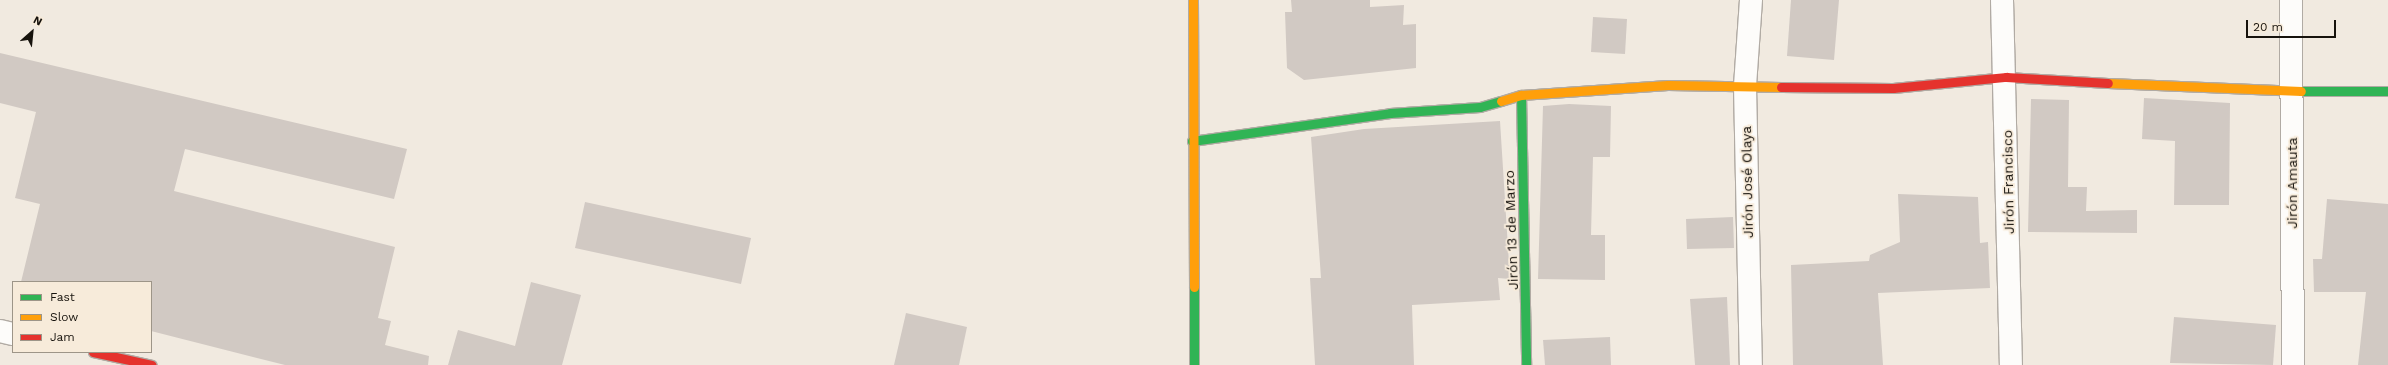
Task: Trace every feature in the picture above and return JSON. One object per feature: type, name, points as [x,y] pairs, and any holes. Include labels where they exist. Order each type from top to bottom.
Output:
[{"type":"main road","points":[[1193,0],[1192,141],[1194,365]]},
{"type":"main road","points":[[1192,141],[1390,114],[1480,107],[1521,95],[1668,85],[1893,88],[2006,77],[2291,91],[2388,91]]},
{"type":"main road","name":"Jirón 13 de Marzo","points":[[1521,95],[1526,365]]},
{"type":"main road","points":[[98,353],[152,365]]},
{"type":"street","name":"Jirón José Olaya","points":[[1751,0],[1745,86],[1751,365]]},
{"type":"street","name":"Jirón Francisco","points":[[2002,0],[2006,77],[2011,365]]},
{"type":"street","name":"Jirón Amauta","points":[[2291,0],[2292,365]]},
{"type":"street","points":[[0,331],[12,334]]},
{"type":"building","points":[[1291,0],[1370,0],[1370,7],[1404,5],[1403,25],[1416,24],[1416,68],[1304,80],[1287,68],[1285,12],[1292,12]]},
{"type":"building","points":[[1791,0],[1839,0],[1834,60],[1787,56]]},
{"type":"building","points":[[1593,17],[1627,19],[1625,54],[1591,52]]},
{"type":"building","points":[[0,53],[407,149],[394,199],[185,149],[174,191],[395,247],[378,318],[391,321],[385,345],[429,356],[428,365],[285,365],[152,331],[152,281],[21,281],[40,204],[15,198],[36,112],[0,103]]},
{"type":"building","points":[[2144,98],[2230,103],[2229,205],[2174,205],[2175,141],[2142,139]]},
{"type":"building","points":[[2031,99],[2069,100],[2068,187],[2087,187],[2086,211],[2137,210],[2137,233],[2028,232]]},
{"type":"building","points":[[1569,104],[1611,106],[1610,157],[1593,157],[1591,235],[1605,235],[1605,280],[1538,279],[1543,106]]},
{"type":"building","points":[[1500,121],[1510,279],[1498,278],[1500,300],[1412,305],[1414,365],[1315,365],[1310,278],[1321,278],[1311,137],[1364,129]]},
{"type":"building","points":[[1898,194],[1978,197],[1980,243],[1988,242],[1990,288],[1878,293],[1883,365],[1793,365],[1791,265],[1869,261],[1870,255],[1900,242]]},
{"type":"building","points":[[2327,199],[2388,204],[2388,365],[2358,365],[2366,292],[2314,292],[2313,259],[2322,259]]},
{"type":"building","points":[[585,202],[751,238],[741,284],[575,248]]},
{"type":"building","points":[[1733,217],[1734,248],[1687,249],[1686,219]]},
{"type":"building","points":[[531,282],[581,295],[562,365],[448,365],[458,330],[515,346]]},
{"type":"building","points":[[1727,297],[1730,365],[1695,365],[1690,299]]},
{"type":"building","points":[[906,313],[967,327],[959,365],[894,365]]},
{"type":"building","points":[[2174,317],[2276,325],[2273,365],[2170,363]]},
{"type":"building","points":[[1610,337],[1611,365],[1545,365],[1543,340]]},
{"type":"traffic: fast","points":[[2301,91],[2388,91]]},
{"type":"traffic: fast","points":[[1521,95],[1526,365]]},
{"type":"traffic: fast","points":[[1192,141],[1390,113],[1480,107],[1501,101]]},
{"type":"traffic: fast","points":[[1194,287],[1194,365]]},
{"type":"traffic: slow","points":[[1193,0],[1194,287]]},
{"type":"traffic: slow","points":[[2108,83],[2301,91]]},
{"type":"traffic: slow","points":[[1501,101],[1521,95],[1668,85],[1781,87]]},
{"type":"traffic: jam","points":[[1781,87],[1893,88],[2006,77],[2108,83]]},
{"type":"traffic: jam","points":[[98,353],[152,365]]}]
